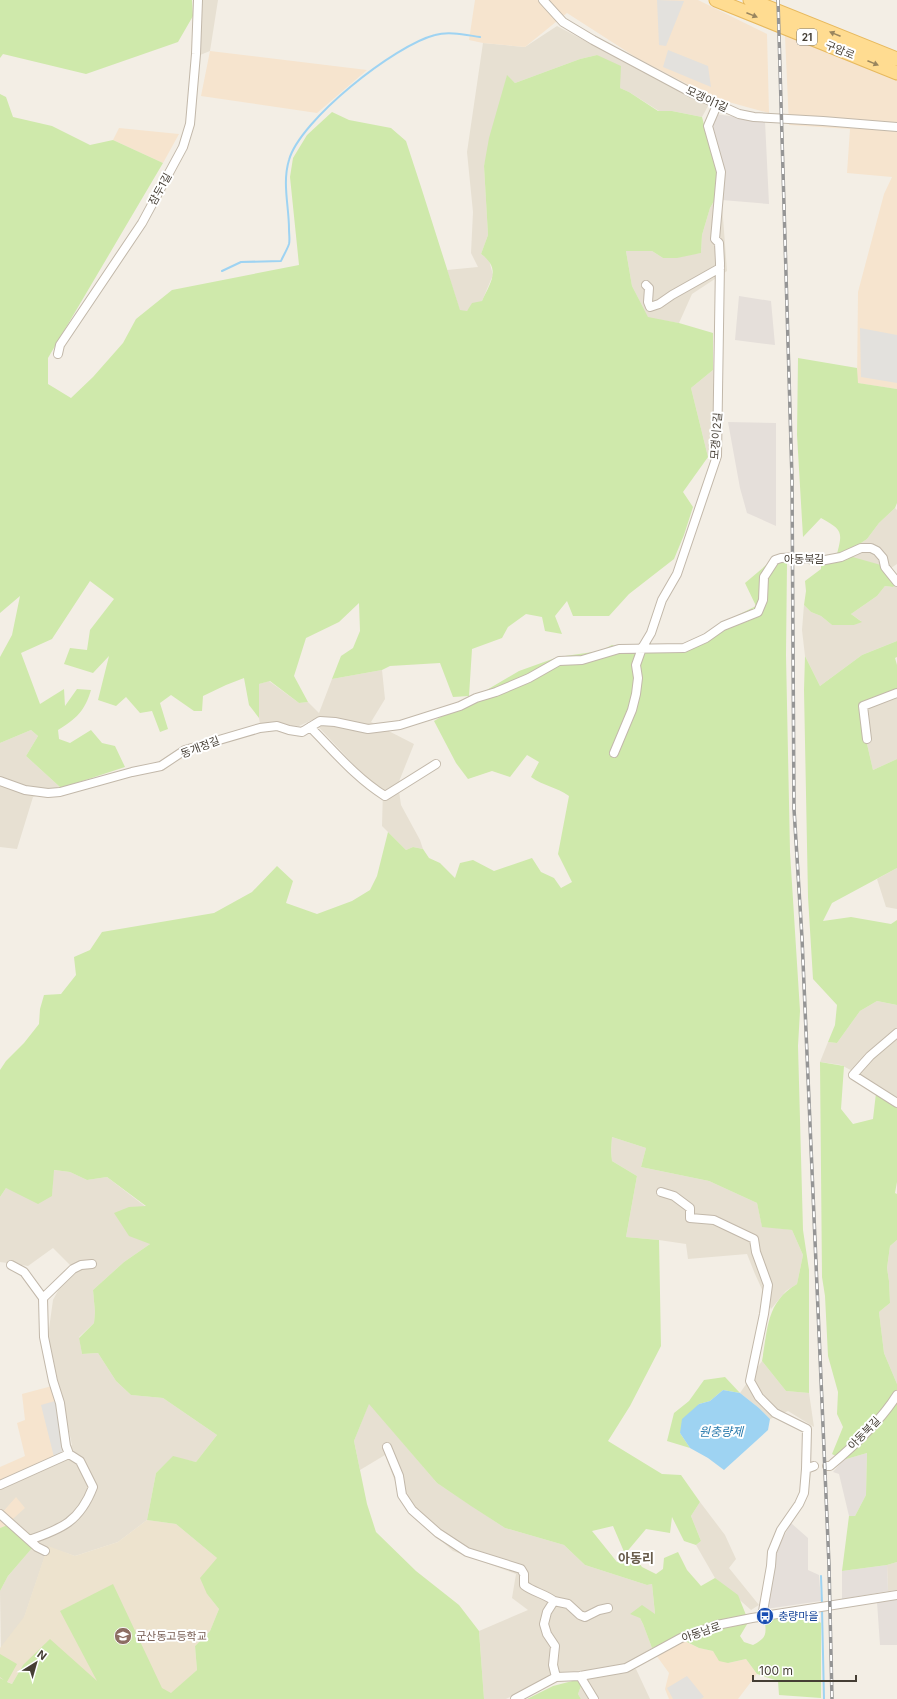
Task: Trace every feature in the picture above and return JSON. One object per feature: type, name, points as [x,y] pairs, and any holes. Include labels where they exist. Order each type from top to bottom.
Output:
[{"type":"main road","name":"구암로","points":[[716,0],[897,73]]},
{"type":"main road","name":"구암로","points":[[750,0],[897,60]]},
{"type":"street","name":"잠두1길","points":[[58,354],[60,345],[142,223],[183,147],[190,124],[196,54],[198,0]]},
{"type":"street","name":"모갱이1길","points":[[543,0],[564,22],[593,40],[717,105],[738,114],[754,117],[818,120],[897,127]]},
{"type":"street","name":"모갱이2길","points":[[614,753],[632,710],[636,694],[638,678],[636,665],[642,648],[651,633],[662,600],[677,574],[717,456],[720,268],[719,243],[715,239],[721,172],[708,126],[717,105]]},
{"type":"street","points":[[646,285],[649,288],[648,302],[650,307],[659,304],[720,268]]},
{"type":"street","name":"아동북길","points":[[642,648],[684,648],[706,638],[723,626],[758,612],[763,600],[764,577],[775,560],[781,558],[798,557],[820,561],[841,557],[861,548],[871,548],[877,551],[884,558],[885,567],[897,582]]},
{"type":"street","name":"동개정길","points":[[0,781],[24,790],[48,793],[60,792],[132,772],[161,766],[185,750],[260,728],[277,726],[302,732],[320,721],[335,722],[368,729],[385,728],[403,724],[460,706],[476,698],[496,692],[529,678],[559,662],[582,660],[619,649],[642,648]]},
{"type":"street","points":[[867,739],[863,706],[897,693]]},
{"type":"street","points":[[310,727],[371,788],[385,796],[436,764]]},
{"type":"street","points":[[897,1033],[870,1056],[853,1075],[897,1103]]},
{"type":"street","points":[[661,1192],[674,1196],[690,1208],[690,1218],[714,1220],[754,1239],[756,1252],[768,1285],[763,1321],[750,1381],[759,1397],[775,1413],[807,1429],[810,1468],[804,1492],[799,1504],[781,1530],[772,1552],[762,1617]]},
{"type":"street","points":[[43,1298],[73,1269],[81,1264],[92,1264]]},
{"type":"street","points":[[11,1265],[24,1272],[43,1298],[44,1337],[53,1381],[59,1399],[66,1446],[69,1454],[80,1461],[93,1487],[82,1511],[69,1522],[50,1533],[29,1540]]},
{"type":"street","name":"아동북길","points":[[827,1466],[830,1466],[852,1447],[877,1422],[897,1395]]},
{"type":"street","points":[[387,1447],[399,1476],[402,1495],[412,1510],[438,1533],[467,1552],[521,1569],[524,1574],[524,1585],[554,1601],[568,1604],[585,1617],[599,1610],[608,1608]]},
{"type":"street","points":[[0,1485],[69,1454]]},
{"type":"street","points":[[0,1514],[37,1548],[45,1551]]},
{"type":"street","name":"아동남로","points":[[515,1699],[556,1677],[580,1676],[626,1668],[681,1638],[717,1625],[897,1595]]},
{"type":"street","points":[[554,1601],[547,1612],[544,1624],[547,1634],[555,1646],[553,1665],[556,1677]]},
{"type":"street","points":[[580,1676],[594,1699]]},
{"type":"shaded area","points":[[200,0],[218,0],[210,51],[200,55]]},
{"type":"shaded area","points":[[475,0],[698,0],[767,34],[769,113],[714,98],[637,58],[567,13],[525,47],[483,43],[469,40]]},
{"type":"shaded area","points":[[657,0],[684,1],[666,46],[659,45]]},
{"type":"shaded area","points":[[557,26],[708,106],[702,117],[672,111],[659,111],[620,88],[597,55],[580,59],[515,83],[507,76],[484,166],[488,235],[481,254],[489,260],[493,275],[482,301],[467,311],[460,311],[447,270],[478,267],[471,253],[473,212],[467,152],[483,43],[525,47]]},
{"type":"shaded area","points":[[785,36],[897,79],[897,389],[857,383],[858,292],[884,194],[892,177],[847,173],[850,129],[789,125]]},
{"type":"shaded area","points":[[668,50],[708,66],[711,87],[663,67]]},
{"type":"shaded area","points":[[210,51],[367,70],[317,113],[201,96]]},
{"type":"shaded area","points":[[715,114],[765,121],[769,204],[722,200],[725,174],[711,125]]},
{"type":"shaded area","points":[[119,128],[179,134],[163,163],[113,140]]},
{"type":"shaded area","points":[[717,196],[722,204],[727,271],[692,294],[679,323],[648,318],[632,286],[626,251],[652,251],[663,258],[701,253],[702,235],[710,208]]},
{"type":"shaded area","points":[[739,296],[771,301],[775,345],[735,340]]},
{"type":"shaded area","points":[[860,328],[897,335],[897,383],[861,377]]},
{"type":"shaded area","points":[[713,370],[713,454],[708,457],[691,388]]},
{"type":"shaded area","points":[[728,422],[776,423],[776,526],[747,513],[740,488]]},
{"type":"shaded area","points":[[895,508],[897,510],[897,564],[891,568],[837,554],[852,549],[867,539],[879,523]]},
{"type":"shaded area","points":[[896,585],[897,641],[862,655],[820,686],[805,656],[802,630],[804,605],[811,612],[821,616],[832,625],[854,625],[861,621],[851,614],[877,596],[885,586],[893,587]]},
{"type":"shaded area","points":[[382,670],[385,699],[371,722],[414,744],[398,784],[401,805],[420,840],[423,849],[413,847],[406,850],[382,826],[383,789],[373,783],[356,767],[312,720],[299,726],[260,724],[259,684],[269,681],[299,703],[308,702],[319,713],[332,679]]},
{"type":"shaded area","points":[[897,696],[897,759],[873,770],[858,705]]},
{"type":"shaded area","points":[[31,730],[38,736],[26,756],[61,788],[33,797],[17,849],[0,847],[0,743]]},
{"type":"shaded area","points":[[897,868],[897,909],[886,907],[877,879]]},
{"type":"shaded area","points":[[877,1001],[897,1005],[897,1097],[841,1065],[820,1062],[828,1042],[837,1043],[860,1011]]},
{"type":"shaded area","points":[[612,1137],[646,1148],[641,1167],[709,1181],[757,1203],[762,1226],[792,1230],[803,1255],[797,1284],[786,1291],[771,1309],[747,1254],[688,1259],[686,1244],[626,1237],[637,1176],[612,1161]]},
{"type":"shaded area","points":[[53,1170],[70,1172],[87,1180],[107,1177],[146,1207],[150,1244],[124,1262],[93,1290],[95,1312],[94,1323],[79,1337],[82,1354],[98,1353],[116,1381],[131,1395],[163,1398],[217,1435],[196,1462],[173,1457],[156,1473],[147,1520],[118,1542],[75,1556],[48,1547],[24,1618],[1,1648],[0,1591],[8,1576],[32,1548],[11,1521],[16,1498],[2,1513],[0,1511],[0,1482],[72,1445],[48,1336],[53,1300],[71,1266],[53,1248],[28,1266],[0,1262],[0,1197],[6,1188],[52,1196]]},
{"type":"shaded area","points":[[897,1240],[897,1384],[884,1353],[879,1312],[890,1303],[887,1268],[890,1246]]},
{"type":"shaded area","points":[[762,1361],[786,1391],[809,1393],[814,1427],[788,1411],[770,1419],[740,1393]]},
{"type":"shaded area","points":[[52,1386],[70,1452],[0,1483],[0,1467],[25,1456],[17,1423],[25,1420],[22,1394]]},
{"type":"shaded area","points":[[55,1401],[66,1452],[54,1457],[41,1405]]},
{"type":"shaded area","points":[[369,1403],[437,1483],[505,1528],[564,1545],[585,1565],[647,1585],[652,1584],[655,1615],[640,1618],[652,1648],[626,1664],[590,1670],[560,1672],[506,1699],[484,1699],[479,1631],[528,1610],[512,1598],[516,1574],[453,1551],[406,1510],[385,1455],[360,1470],[354,1441]]},
{"type":"shaded area","points":[[867,1453],[866,1495],[855,1516],[849,1516],[839,1474],[833,1472],[843,1460]]},
{"type":"shaded area","points":[[16,1497],[25,1508],[5,1526],[0,1528],[0,1512],[2,1513]]},
{"type":"shaded area","points":[[700,1502],[725,1535],[736,1559],[729,1568],[759,1605],[751,1610],[715,1578],[696,1545],[701,1541],[691,1516]]},
{"type":"shaded area","points":[[147,1520],[176,1524],[217,1558],[207,1594],[219,1609],[210,1631],[195,1646],[197,1670],[172,1693],[140,1699],[23,1665],[12,1684],[0,1678],[0,1648],[24,1617],[48,1546],[75,1556],[118,1542]]},
{"type":"shaded area","points":[[791,1523],[808,1538],[808,1570],[819,1575],[821,1601],[766,1609],[776,1551]]},
{"type":"shaded area","points":[[897,1562],[897,1590],[888,1591],[887,1565]]},
{"type":"shaded area","points":[[887,1565],[888,1591],[842,1599],[842,1571]]},
{"type":"shaded area","points":[[897,1599],[897,1645],[880,1645],[877,1602]]},
{"type":"shaded area","points":[[685,1641],[699,1648],[713,1651],[728,1663],[746,1659],[757,1674],[738,1699],[669,1699],[665,1689],[669,1673],[656,1655]]},
{"type":"shaded area","points":[[636,1669],[650,1699],[581,1699],[578,1694],[584,1678]]},
{"type":"shaded area","points":[[687,1676],[704,1697],[701,1699],[673,1699],[667,1688]]},
{"type":"green space","points":[[0,0],[192,0],[193,16],[178,42],[86,74],[3,54],[0,58]]},
{"type":"green space","points":[[597,55],[621,66],[620,88],[629,92],[658,111],[672,111],[702,117],[716,170],[717,196],[710,208],[702,235],[701,253],[677,258],[663,258],[652,251],[626,251],[632,286],[648,317],[679,323],[713,333],[713,370],[691,388],[708,457],[683,492],[693,507],[674,559],[629,594],[609,616],[573,616],[567,601],[555,616],[562,634],[545,631],[542,617],[526,614],[508,627],[502,638],[472,649],[469,696],[453,697],[440,663],[390,666],[382,670],[332,679],[341,656],[353,648],[360,631],[359,603],[339,622],[306,638],[294,676],[308,702],[299,703],[270,681],[259,684],[259,718],[249,705],[244,678],[203,696],[202,711],[194,711],[171,695],[160,703],[168,729],[160,732],[152,711],[140,713],[126,697],[116,706],[98,700],[109,656],[93,673],[64,664],[70,648],[87,650],[90,630],[114,599],[90,581],[52,639],[21,653],[40,704],[64,689],[65,706],[77,689],[91,690],[86,704],[79,714],[58,730],[59,739],[70,743],[91,730],[102,743],[115,746],[125,767],[61,788],[26,756],[38,736],[31,730],[0,743],[0,657],[12,635],[20,596],[0,613],[0,94],[6,97],[13,117],[52,126],[90,145],[113,140],[163,163],[48,358],[48,384],[71,398],[93,377],[123,343],[136,319],[172,290],[299,265],[290,177],[293,158],[307,135],[332,112],[349,120],[391,128],[406,141],[460,310],[467,311],[472,303],[482,301],[491,282],[493,271],[491,265],[481,254],[488,235],[484,166],[489,138],[507,75],[515,83],[580,59]]},
{"type":"green space","points":[[798,358],[857,368],[858,383],[897,389],[897,503],[895,508],[879,523],[867,539],[852,549],[837,554],[840,540],[839,532],[833,525],[821,518],[803,537],[797,435]]},
{"type":"green space","points":[[778,555],[787,563],[786,655],[790,852],[800,1011],[798,1046],[803,1230],[809,1270],[809,1393],[786,1391],[762,1361],[770,1317],[774,1308],[779,1299],[797,1284],[803,1255],[792,1230],[762,1227],[757,1203],[709,1181],[641,1167],[646,1148],[612,1137],[612,1161],[637,1176],[626,1237],[659,1240],[661,1346],[630,1406],[608,1441],[662,1474],[681,1475],[700,1502],[691,1516],[701,1541],[696,1545],[684,1541],[672,1517],[670,1533],[646,1529],[625,1554],[613,1526],[592,1531],[617,1562],[634,1556],[642,1567],[656,1574],[663,1569],[664,1558],[678,1552],[687,1570],[701,1586],[715,1578],[738,1595],[746,1615],[685,1633],[652,1648],[640,1618],[630,1614],[642,1605],[655,1614],[652,1584],[647,1585],[585,1565],[564,1545],[505,1528],[437,1483],[369,1404],[354,1441],[367,1504],[376,1532],[416,1571],[459,1605],[479,1631],[484,1699],[0,1699],[0,1678],[4,1680],[0,1677],[0,1654],[17,1664],[7,1682],[12,1684],[23,1665],[50,1639],[97,1681],[60,1611],[113,1584],[162,1688],[171,1693],[197,1670],[195,1646],[210,1631],[219,1609],[207,1594],[200,1578],[217,1558],[176,1524],[147,1520],[156,1473],[173,1456],[196,1462],[217,1435],[163,1398],[131,1395],[116,1381],[98,1353],[82,1354],[79,1338],[94,1323],[95,1312],[93,1290],[124,1262],[150,1244],[129,1236],[114,1213],[129,1207],[146,1206],[107,1177],[87,1180],[70,1172],[54,1170],[52,1196],[38,1204],[6,1188],[0,1197],[0,1070],[6,1061],[24,1043],[39,1024],[40,1009],[44,995],[61,994],[76,975],[74,957],[90,950],[102,932],[214,913],[252,892],[277,866],[293,881],[286,903],[317,914],[352,901],[370,890],[377,876],[388,832],[406,850],[413,847],[423,849],[429,858],[440,863],[455,878],[460,863],[473,860],[494,871],[532,858],[541,872],[554,878],[561,888],[572,882],[558,854],[569,796],[560,790],[531,777],[539,762],[527,755],[510,777],[492,771],[468,779],[456,763],[434,721],[519,671],[558,657],[600,651],[612,645],[635,652],[701,643],[714,627],[756,606],[745,583]]},
{"type":"green space","points":[[849,556],[881,565],[896,585],[893,587],[885,586],[877,596],[851,614],[862,622],[854,625],[832,625],[821,616],[811,612],[804,605],[806,591],[805,581],[821,569],[821,565]]},
{"type":"green space","points":[[897,641],[897,657],[895,658],[897,665],[897,690],[858,705],[873,770],[897,759],[897,868],[832,903],[823,921],[851,917],[891,924],[897,920],[897,1005],[877,1001],[860,1011],[837,1043],[828,1042],[835,1025],[837,1005],[813,979],[808,897],[804,690],[805,656],[820,686],[862,655]]},
{"type":"green space","points":[[820,1062],[844,1066],[841,1109],[853,1124],[873,1119],[876,1093],[897,1106],[897,1182],[895,1193],[897,1194],[897,1240],[890,1246],[887,1268],[890,1303],[879,1312],[884,1353],[897,1384],[897,1562],[887,1565],[842,1571],[849,1516],[855,1516],[866,1495],[867,1453],[843,1460],[832,1454],[843,1427],[837,1414],[838,1392],[828,1356],[825,1296],[822,1277]]},
{"type":"green space","points":[[725,1377],[740,1393],[723,1390],[710,1401],[699,1404],[680,1433],[690,1448],[667,1441],[674,1413],[689,1401],[704,1380]]},
{"type":"green space","points":[[11,1521],[39,1540],[8,1576],[0,1591],[0,1528]]},
{"type":"green space","points":[[811,1615],[821,1623],[821,1698],[779,1695],[778,1681],[757,1674],[746,1659],[728,1663],[719,1661],[713,1651],[699,1648],[685,1641],[693,1635],[749,1621],[740,1636],[744,1642],[753,1645],[764,1637],[766,1631],[765,1623],[768,1618]]},
{"type":"green space","points":[[584,1678],[578,1694],[581,1699],[527,1699],[553,1686]]},
{"type":"water","name":"원충량제","points":[[723,1390],[740,1393],[770,1419],[768,1430],[724,1470],[708,1458],[690,1448],[680,1433],[682,1419],[699,1404],[710,1401]]},
{"type":"waterway","points":[[222,271],[241,262],[281,261],[289,242],[286,186],[289,160],[297,144],[311,125],[351,86],[374,68],[397,53],[435,35],[446,33],[480,37]]},
{"type":"waterway","points":[[821,1576],[822,1604]]},
{"type":"waterway","points":[[822,1609],[824,1699]]},
{"type":"railway","points":[[778,0],[792,479],[794,809],[802,938],[829,1565],[832,1699]]},
{"type":"place","name":"충량마을","points":[[765,1616]]},
{"type":"place","name":"군산동고등학교","points":[[123,1636]]},
{"type":"district","name":"아동리","points":[[636,1558]]}]
